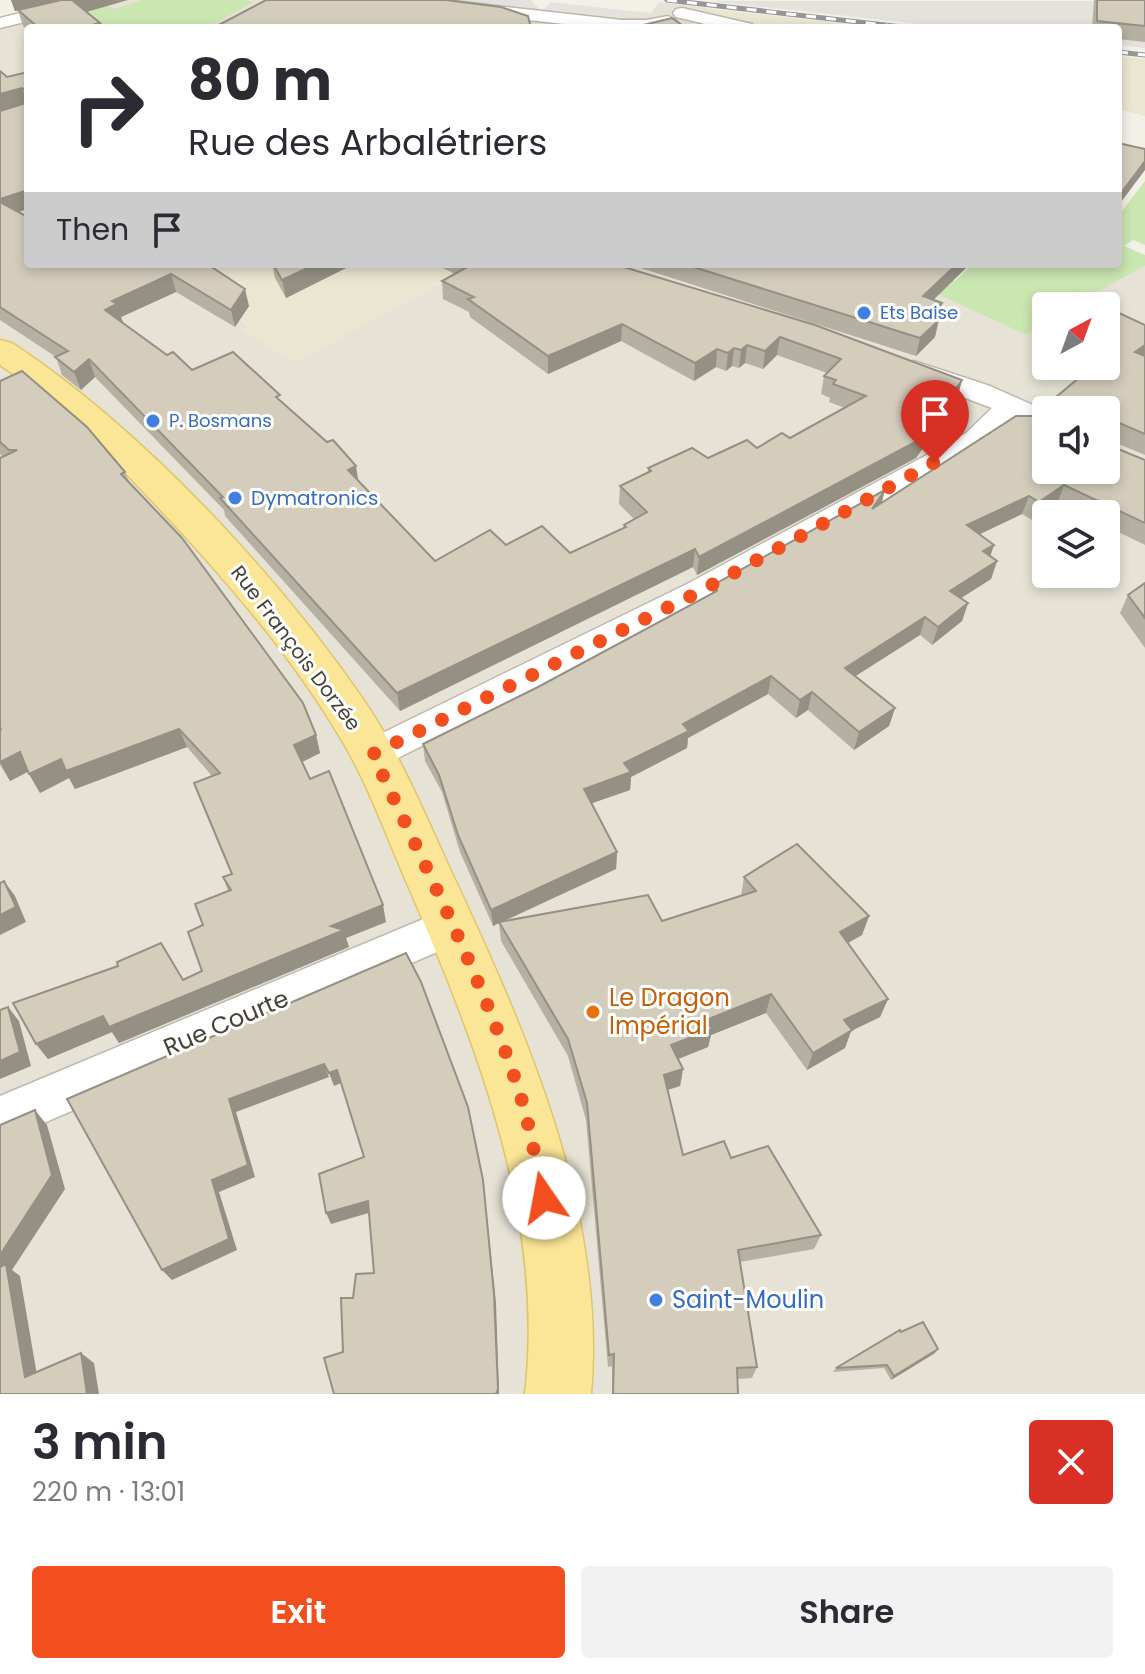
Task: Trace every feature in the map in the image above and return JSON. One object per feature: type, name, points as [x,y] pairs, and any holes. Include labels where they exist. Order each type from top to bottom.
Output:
[{"type":"main road","name":"Rue François Dorzée","points":[[0,350],[94,423],[221,549],[348,713],[373,754],[477,981],[519,1093],[549,1219],[560,1299],[558,1394]]},
{"type":"street","points":[[0,23],[93,0]]},
{"type":"street","points":[[373,1],[398,0],[545,23],[575,24]]},
{"type":"street","points":[[660,24],[681,16]]},
{"type":"street","points":[[645,24],[681,16],[724,24]]},
{"type":"street","points":[[890,360],[1032,415]]},
{"type":"street","points":[[373,754],[699,592],[961,448],[983,433],[1012,405]]},
{"type":"street","name":"Rue Courte","points":[[0,1119],[452,926]]},
{"type":"shaded area","points":[[93,0],[440,0],[542,12],[626,16],[630,11],[651,13],[659,2],[714,9],[693,24],[24,24],[24,268],[181,268],[248,326],[241,330],[296,362],[468,268],[763,268],[931,291],[1032,317],[1032,380],[1120,380],[1120,292],[1097,292],[1145,266],[1145,1394],[0,1394],[0,23]]},
{"type":"shaded area","points":[[440,0],[531,0],[542,12]]},
{"type":"shaded area","points":[[710,1],[1145,1],[1145,48],[1122,45],[1122,24],[921,24]]},
{"type":"shaded area","points":[[550,2],[630,11],[626,16],[542,12]]},
{"type":"shaded area","points":[[714,9],[843,24],[716,24],[703,18]]},
{"type":"shaded area","points":[[1122,56],[1145,59],[1145,116],[1122,110]]},
{"type":"shaded area","points":[[181,268],[468,268],[296,362],[240,330],[248,325]]},
{"type":"green space","points":[[142,0],[254,2],[214,24],[87,24],[62,14],[105,4],[114,9]]},
{"type":"green space","points":[[1145,181],[1145,245],[1133,240],[1124,246],[1145,255],[1145,266],[1097,292],[1032,292],[1032,331],[1027,335],[931,291],[945,278],[955,281],[969,268],[1122,268],[1122,211]]},
{"type":"building","points":[[72,0],[100,23],[34,24],[18,10]]},
{"type":"building","points":[[266,0],[446,0],[501,7],[528,16],[530,24],[221,24]]},
{"type":"building","points":[[1097,0],[1145,0],[1145,26],[1097,21]]},
{"type":"building","points":[[672,18],[680,24],[647,24]]},
{"type":"building","points":[[0,71],[7,77],[24,73],[24,90],[0,94]]},
{"type":"building","points":[[24,104],[24,191],[0,199],[0,111]]},
{"type":"building","points":[[1122,144],[1145,149],[1145,161],[1122,192]]},
{"type":"building","points":[[0,202],[24,215],[24,268],[213,268],[245,289],[231,310],[171,274],[112,301],[117,304],[105,310],[167,355],[173,352],[192,370],[233,352],[280,395],[276,397],[327,442],[333,440],[356,466],[348,470],[435,561],[490,530],[506,545],[542,526],[570,553],[626,527],[624,525],[647,512],[620,486],[651,471],[648,468],[692,448],[708,458],[747,440],[757,448],[782,433],[790,438],[866,396],[833,384],[836,380],[824,376],[841,359],[780,337],[765,351],[747,345],[728,353],[717,349],[695,363],[622,324],[548,356],[468,299],[474,297],[442,281],[466,268],[627,268],[815,325],[962,380],[921,439],[699,557],[695,549],[397,693],[220,498],[223,497],[89,359],[74,372],[55,357],[68,351],[0,307]]},
{"type":"building","points":[[275,268],[308,268],[282,280]]},
{"type":"building","points":[[697,268],[953,268],[923,296],[942,303],[929,317],[939,320],[920,338]]},
{"type":"building","points":[[1120,313],[1145,325],[1145,345],[1135,352],[1145,356],[1145,434],[1120,423],[1120,396],[1057,396],[1076,380],[1120,380]]},
{"type":"building","points":[[22,371],[87,427],[125,472],[121,474],[182,538],[303,703],[316,735],[294,745],[310,779],[329,771],[383,905],[331,926],[344,930],[109,1027],[103,1016],[36,1044],[13,1003],[118,966],[117,962],[161,943],[183,980],[202,971],[188,932],[203,925],[195,904],[231,890],[223,877],[232,874],[194,783],[220,773],[179,729],[66,771],[61,759],[29,774],[20,752],[0,762],[0,458],[17,450],[9,450],[0,442],[0,381]]},
{"type":"building","points":[[1016,416],[1032,416],[1032,484],[1120,484],[1120,450],[1145,460],[1145,523],[1120,511],[1120,500],[1096,500],[1064,485],[1042,500],[1029,496],[967,525],[994,545],[983,551],[997,561],[950,591],[968,603],[938,627],[925,617],[845,668],[895,708],[859,732],[812,692],[800,700],[771,676],[683,724],[689,731],[624,763],[631,772],[584,789],[617,852],[491,910],[458,835],[439,775],[423,744],[538,687],[717,591],[713,585],[885,490],[872,509]]},
{"type":"building","points":[[1145,583],[1145,618],[1128,595]]},
{"type":"building","points":[[797,844],[869,916],[840,932],[888,999],[844,1020],[852,1030],[813,1053],[771,994],[706,1020],[712,1029],[671,1045],[683,1069],[664,1075],[683,1155],[724,1141],[731,1158],[768,1146],[821,1235],[738,1250],[757,1367],[737,1368],[738,1394],[613,1394],[614,1354],[609,1355],[587,1103],[568,1039],[499,922],[648,895],[662,921],[756,891],[744,877]]},
{"type":"building","points":[[4,881],[16,907],[0,915],[0,883]]},
{"type":"building","points":[[406,953],[421,982],[468,1107],[483,1180],[494,1294],[496,1394],[334,1394],[324,1358],[343,1352],[341,1298],[353,1298],[356,1274],[374,1273],[368,1201],[326,1213],[319,1174],[364,1157],[337,1070],[329,1073],[324,1064],[229,1099],[248,1165],[212,1180],[229,1239],[162,1270],[67,1099]]},
{"type":"building","points":[[8,1007],[20,1052],[0,1061],[0,1010]]},
{"type":"building","points":[[35,1110],[52,1175],[0,1255],[0,1125]]},
{"type":"building","points":[[6,1264],[25,1377],[81,1353],[87,1394],[0,1394],[0,1267]]},
{"type":"building","points":[[923,1322],[938,1349],[894,1376],[887,1365],[836,1368],[900,1330]]},
{"type":"railway","points":[[667,0],[876,24]]},
{"type":"railway","points":[[1122,52],[1145,55]]},
{"type":"place","name":"Ets Baise","points":[[864,313]]},
{"type":"place","name":"P. Bosmans","points":[[153,421]]},
{"type":"place","name":"Dymatronics","points":[[235,498]]},
{"type":"place","name":"Le Dragon Impérial","points":[[593,1012]]},
{"type":"place","name":"Saint-Moulin","points":[[656,1300]]},
{"type":"route","points":[[544,1198],[519,1093],[499,1038],[477,981],[373,754],[699,592],[935,462]]}]
